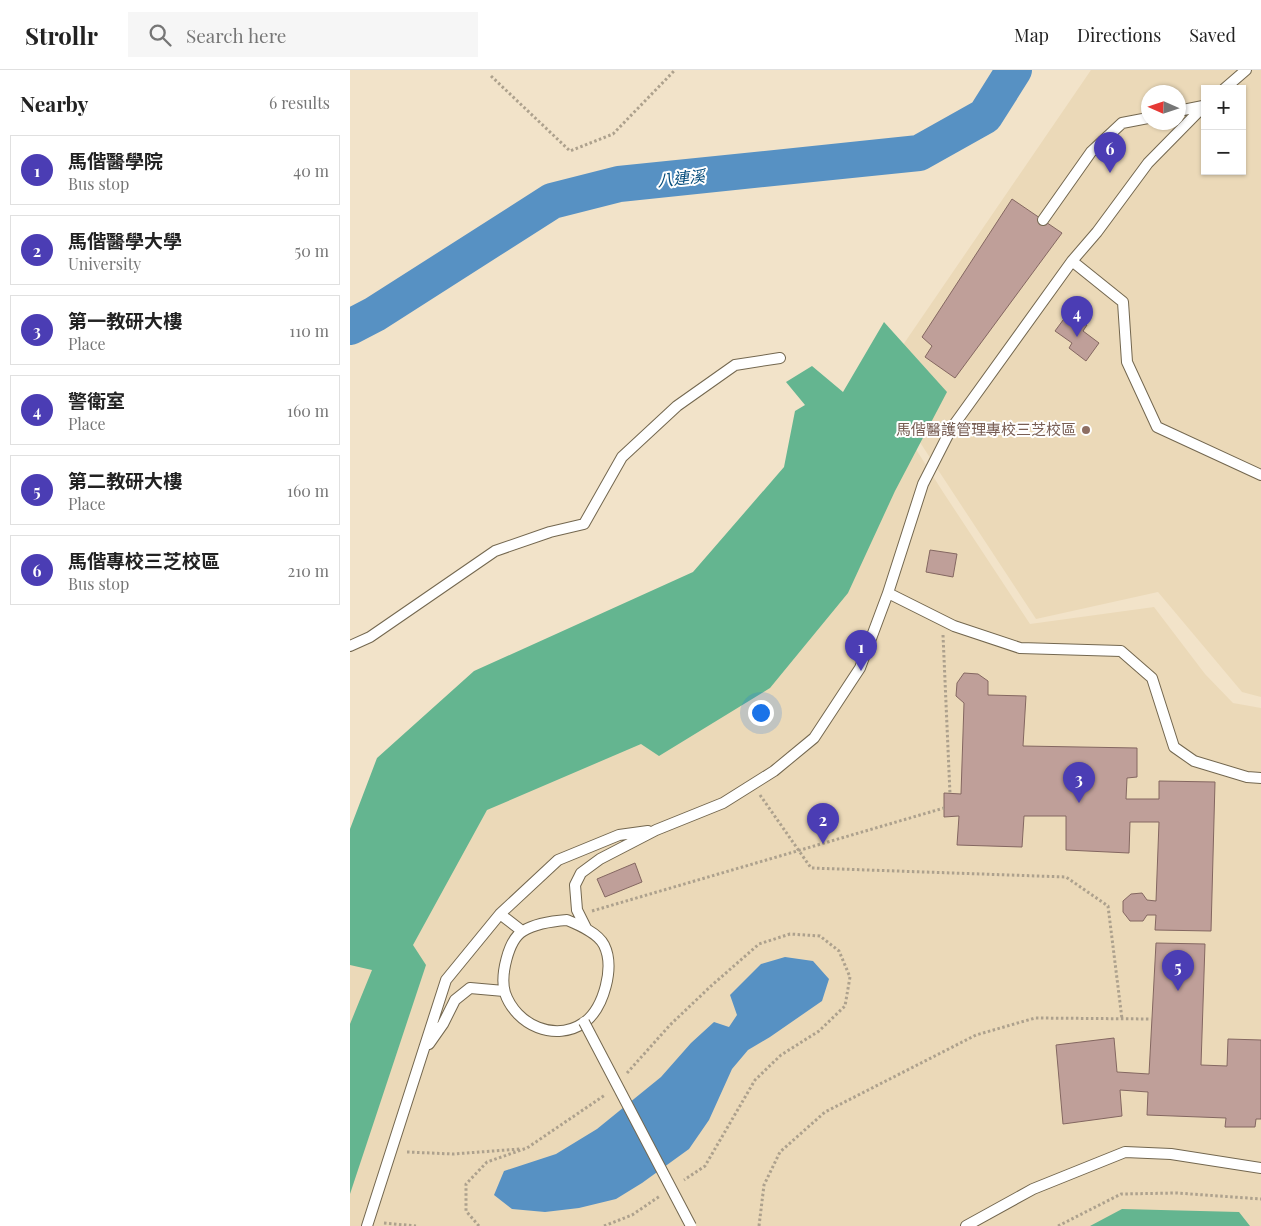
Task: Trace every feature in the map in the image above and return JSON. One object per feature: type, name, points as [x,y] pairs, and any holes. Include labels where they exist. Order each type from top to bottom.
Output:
[{"type":"lane","points":[[1229,85],[1246,70]]},
{"type":"lane","points":[[1186,109],[1201,106]]},
{"type":"lane","points":[[586,928],[577,910],[575,885],[581,873],[600,859],[656,830],[723,803],[774,771],[814,738],[860,668],[888,593],[923,484],[951,429],[1072,261],[1097,232],[1148,163],[1201,108]]},
{"type":"lane","points":[[1043,220],[1091,152],[1122,123],[1141,119]]},
{"type":"lane","points":[[1072,261],[1123,302],[1126,362],[1157,427],[1261,475]]},
{"type":"lane","points":[[350,646],[370,637],[495,551],[550,532],[584,524],[622,457],[677,406],[735,365],[780,358]]},
{"type":"lane","points":[[888,593],[954,626],[1020,648],[1121,651],[1152,678],[1174,747],[1194,761],[1247,777],[1261,778]]},
{"type":"lane","points":[[368,1224],[446,980],[500,914],[558,860],[619,835],[656,830]]},
{"type":"lane","points":[[500,914],[522,931]]},
{"type":"lane","points":[[567,920],[586,928],[604,945],[609,965],[605,988],[598,1007],[584,1022],[566,1030],[546,1030],[527,1023],[513,1010],[504,991],[504,971],[508,951],[522,931],[548,921],[567,920]]},
{"type":"lane","points":[[422,1053],[443,1024],[455,1000],[470,988],[504,991]]},
{"type":"lane","points":[[584,1022],[691,1226]]},
{"type":"lane","points":[[966,1226],[1032,1188],[1125,1152],[1171,1154],[1261,1168]]},
{"type":"path","points":[[491,76],[570,151],[613,134],[675,70]]},
{"type":"path","points":[[942,620],[950,794]]},
{"type":"path","points":[[752,784],[810,868],[1066,878],[1108,906],[1122,1019]]},
{"type":"path","points":[[580,915],[944,808]]},
{"type":"path","points":[[625,1076],[670,1025],[759,944],[790,934],[820,936],[839,951],[850,977],[845,1006],[819,1031],[781,1055],[755,1080],[705,1166],[682,1181]]},
{"type":"path","points":[[759,1226],[764,1185],[780,1152],[826,1112],[976,1036],[1035,1018],[1151,1019]]},
{"type":"path","points":[[479,1226],[466,1211],[466,1184],[487,1162],[527,1148],[612,1091]]},
{"type":"path","points":[[391,1151],[453,1154],[527,1148]]},
{"type":"path","points":[[604,1226],[632,1215],[667,1192]]},
{"type":"path","points":[[1058,1226],[1121,1194],[1177,1193],[1261,1199]]},
{"type":"path","points":[[368,1224],[416,1226]]},
{"type":"shaded area","name":"馬偕醫護管理專校三芝校區","points":[[1091,70],[1261,70],[1261,697],[1242,692],[1158,592],[1036,619],[879,380]]},
{"type":"shaded area","points":[[888,405],[1030,624],[1154,607],[1205,674],[1233,703],[1261,708],[1261,1226],[350,1226],[350,946],[413,762],[709,630]]},
{"type":"green space","points":[[884,322],[947,392],[895,491],[848,593],[770,688],[659,756],[641,744],[487,810],[413,945],[426,965],[350,1194],[350,1024],[372,970],[350,965],[350,829],[377,758],[474,671],[693,572],[784,467],[795,411],[805,405],[786,382],[812,366],[843,392]]},
{"type":"green space","points":[[1122,1209],[1239,1212],[1250,1226],[1090,1226]]},
{"type":"water","points":[[785,957],[813,961],[829,979],[822,1001],[748,1050],[732,1069],[709,1120],[689,1149],[616,1199],[579,1208],[545,1212],[512,1209],[494,1195],[504,1171],[556,1154],[597,1129],[661,1077],[691,1043],[714,1022],[729,1027],[737,1015],[730,995],[761,964]]},
{"type":"building","points":[[1012,199],[1062,233],[955,378],[925,357],[932,346],[922,337]]},
{"type":"building","points":[[1069,312],[1087,325],[1083,331],[1099,343],[1086,361],[1069,348],[1072,343],[1055,331]]},
{"type":"building","points":[[930,550],[957,554],[953,577],[926,572]]},
{"type":"building","points":[[964,673],[978,674],[988,681],[988,695],[1026,696],[1023,746],[1137,748],[1137,777],[1127,778],[1126,799],[1159,799],[1159,781],[1215,782],[1211,931],[1155,930],[1156,915],[1147,915],[1143,921],[1130,921],[1123,912],[1123,901],[1131,894],[1142,893],[1147,900],[1156,901],[1159,822],[1130,822],[1129,853],[1066,850],[1066,816],[1024,816],[1022,847],[957,845],[959,816],[944,817],[944,793],[961,794],[964,703],[956,696],[957,683]]},
{"type":"building","points":[[635,863],[642,882],[605,897],[597,879]]},
{"type":"building","points":[[1156,943],[1205,944],[1201,1065],[1227,1066],[1228,1039],[1261,1040],[1261,1119],[1256,1119],[1255,1127],[1225,1127],[1226,1118],[1147,1115],[1148,1092],[1120,1090],[1122,1116],[1063,1124],[1056,1045],[1114,1038],[1117,1072],[1149,1074]]},
{"type":"waterway","name":"八連溪","points":[[350,327],[375,314],[552,201],[619,184],[919,153],[985,116],[1014,70]]},
{"type":"place","name":"馬偕專校三芝校區","points":[[1110,173]]},
{"type":"place","name":"警衛室","points":[[1077,337]]},
{"type":"place","name":"馬偕醫護管理專校三芝校區","points":[[1086,430]]},
{"type":"place","name":"馬偕醫學院","points":[[861,671]]},
{"type":"place","name":"第一教研大樓","points":[[1079,803]]},
{"type":"place","name":"馬偕醫學大學","points":[[823,844]]},
{"type":"place","name":"第二教研大樓","points":[[1178,991]]}]
